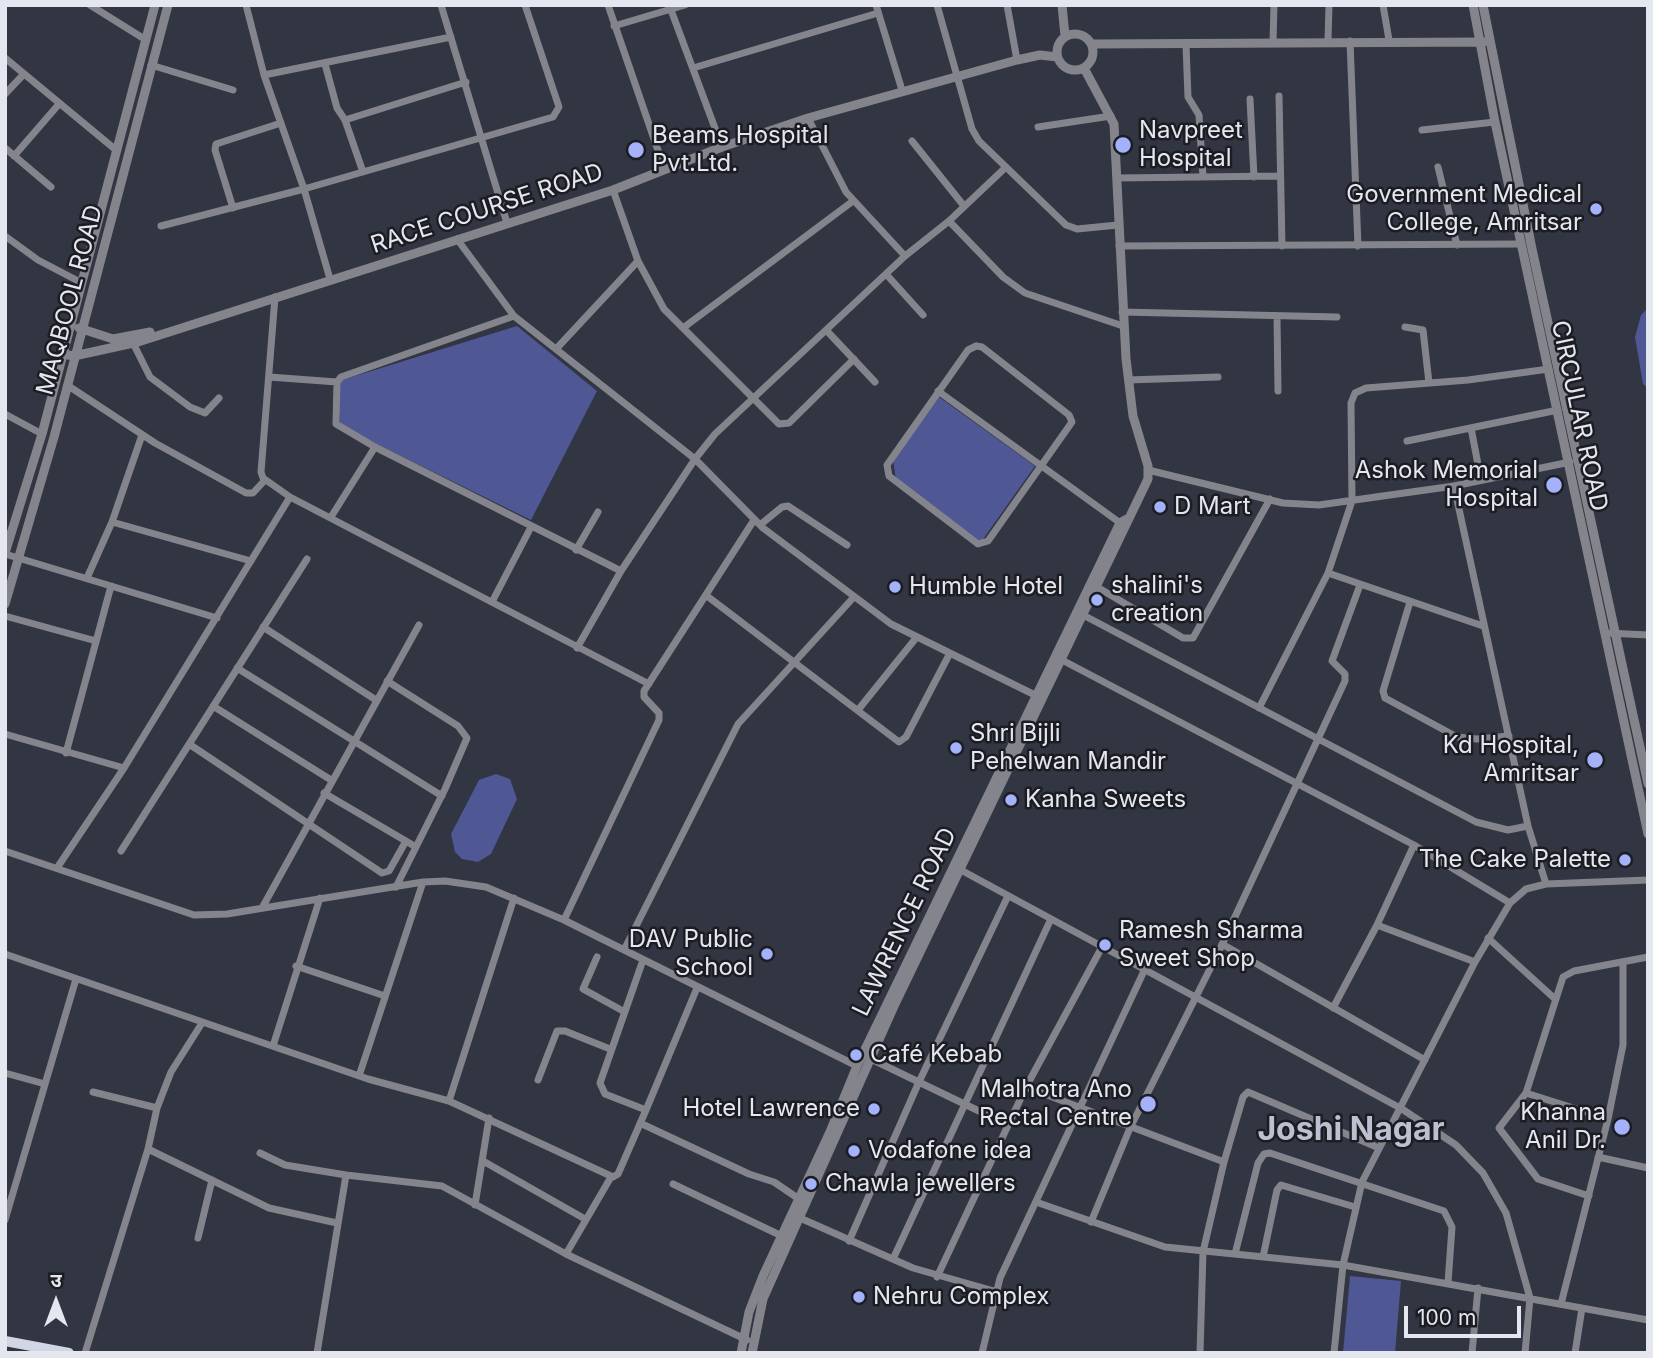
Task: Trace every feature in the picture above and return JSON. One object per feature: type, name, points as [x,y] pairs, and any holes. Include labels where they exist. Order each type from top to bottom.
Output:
[{"type":"main road","points":[[5,1341],[69,1353]]},
{"type":"street","points":[[90,5],[146,40]]},
{"type":"street","name":"MAQBOOL ROAD","points":[[5,553],[42,434],[155,5]]},
{"type":"street","name":"MAQBOOL ROAD","points":[[5,604],[82,330],[168,5]]},
{"type":"street","points":[[246,5],[264,75],[304,189],[330,279]]},
{"type":"street","points":[[441,5],[508,223]]},
{"type":"street","points":[[161,226],[363,173],[554,117],[559,110],[525,5]]},
{"type":"street","points":[[608,5],[664,168]]},
{"type":"street","points":[[614,26],[685,5]]},
{"type":"street","points":[[937,5],[971,129],[1066,225],[1077,229],[1118,225]]},
{"type":"street","points":[[1007,5],[1017,60]]},
{"type":"street","points":[[1057,57],[1062,39],[1062,5]]},
{"type":"street","points":[[1273,43],[1274,5]]},
{"type":"street","points":[[1328,41],[1329,5]]},
{"type":"street","points":[[1383,5],[1389,40]]},
{"type":"street","name":"CIRCULAR ROAD","points":[[1473,5],[1484,42],[1611,633],[1648,784]]},
{"type":"street","name":"CIRCULAR ROAD","points":[[1483,5],[1484,42],[1495,122],[1558,410],[1573,462]]},
{"type":"street","points":[[693,68],[877,9],[902,90]]},
{"type":"street","points":[[671,10],[722,147]]},
{"type":"street","points":[[1040,55],[1062,39],[1078,34],[1092,44],[1186,45],[1389,40],[1484,42]]},
{"type":"street","points":[[264,75],[452,37]]},
{"type":"street","points":[[1350,41],[1357,246]]},
{"type":"street","points":[[1040,55],[1057,57],[1068,69],[1084,68],[1093,58],[1092,44]]},
{"type":"street","points":[[1186,45],[1188,97],[1199,116],[1203,177]]},
{"type":"street","name":"RACE COURSE ROAD","points":[[63,354],[74,356],[134,343],[186,324],[613,190],[664,168],[808,118],[902,90],[1040,55]]},
{"type":"street","points":[[5,58],[116,150]]},
{"type":"street","points":[[325,64],[337,108],[345,120],[363,173]]},
{"type":"street","points":[[151,65],[233,90]]},
{"type":"street","points":[[1084,68],[1111,117],[1128,380],[1133,416],[1149,470],[1298,505],[1352,501],[1454,486],[1573,462]]},
{"type":"street","points":[[5,94],[23,75]]},
{"type":"street","points":[[345,120],[466,82]]},
{"type":"street","points":[[1279,96],[1282,246]]},
{"type":"street","points":[[1250,99],[1254,177]]},
{"type":"street","points":[[14,156],[60,104]]},
{"type":"street","points":[[1038,127],[1111,117]]},
{"type":"street","points":[[808,118],[853,201],[905,256]]},
{"type":"street","points":[[1422,130],[1495,122]]},
{"type":"street","points":[[233,208],[215,150],[216,144],[281,123]]},
{"type":"street","points":[[912,141],[964,206]]},
{"type":"street","points":[[5,148],[51,187]]},
{"type":"street","points":[[577,648],[621,572],[695,459],[715,434],[905,256],[948,221],[1006,167]]},
{"type":"street","points":[[1438,167],[1457,245]]},
{"type":"street","points":[[1116,178],[1279,176]]},
{"type":"street","points":[[613,190],[638,261],[664,309],[779,424],[785,425],[854,359]]},
{"type":"street","points":[[683,328],[853,201]]},
{"type":"street","points":[[948,221],[1003,277],[1025,293],[1123,326]]},
{"type":"street","points":[[5,236],[38,260],[82,283]]},
{"type":"street","points":[[457,239],[514,316],[695,459],[757,523],[853,598],[916,638],[1037,695]]},
{"type":"street","points":[[1119,246],[1521,243]]},
{"type":"street","points":[[557,348],[638,261]]},
{"type":"street","points":[[886,274],[923,315]]},
{"type":"street","points":[[275,296],[261,472],[265,480],[290,497],[649,684]]},
{"type":"street","points":[[1122,312],[1337,317]]},
{"type":"street","points":[[514,316],[341,377],[337,382],[335,417],[338,427],[621,572]]},
{"type":"street","points":[[1277,316],[1278,391]]},
{"type":"street","name":"RACE COURSE ROAD","points":[[71,325],[119,339],[186,324]]},
{"type":"street","points":[[1405,327],[1423,330],[1429,383]]},
{"type":"street","points":[[827,331],[875,382]]},
{"type":"street","points":[[134,343],[150,377],[190,407],[205,412],[219,398]]},
{"type":"street","points":[[982,347],[1072,419],[1070,426],[988,541],[978,544],[969,540],[889,476],[887,471],[889,459],[938,391],[968,350],[982,347]]},
{"type":"street","points":[[1259,708],[1328,573],[1352,501],[1351,403],[1355,393],[1366,388],[1549,369]]},
{"type":"street","points":[[269,377],[337,382]]},
{"type":"street","points":[[1128,380],[1218,377]]},
{"type":"street","points":[[67,385],[142,435],[248,494],[253,493],[265,480]]},
{"type":"street","points":[[938,391],[1040,466],[1125,523]]},
{"type":"street","points":[[1407,440],[1558,410]]},
{"type":"street","points":[[5,414],[42,434]]},
{"type":"street","points":[[1471,428],[1481,480]]},
{"type":"street","points":[[87,578],[112,522],[142,435]]},
{"type":"street","points":[[331,517],[375,447]]},
{"type":"street","name":"LAWRENCE ROAD","points":[[741,1353],[754,1300],[786,1238],[800,1218],[871,1059],[903,978],[1037,695],[1147,482],[1149,470]]},
{"type":"street","points":[[1454,486],[1528,826],[1546,884]]},
{"type":"street","points":[[57,868],[124,768],[290,497]]},
{"type":"street","points":[[1097,587],[1183,638],[1193,638],[1270,499]]},
{"type":"street","points":[[564,920],[659,720],[659,713],[644,697],[649,684],[757,523],[788,506],[847,545]]},
{"type":"street","points":[[576,550],[598,512]]},
{"type":"street","points":[[112,522],[251,561]]},
{"type":"street","name":"LAWRENCE ROAD","points":[[752,1348],[763,1299],[799,1199],[857,1066],[959,869],[1062,660],[1125,523]]},
{"type":"street","points":[[492,602],[531,527]]},
{"type":"street","points":[[5,553],[216,618]]},
{"type":"street","points":[[121,852],[307,559]]},
{"type":"street","points":[[1328,573],[1483,626]]},
{"type":"street","points":[[1091,1222],[1130,1128],[1222,944],[1345,681],[1345,674],[1333,663],[1333,657],[1360,585]]},
{"type":"street","points":[[66,753],[111,586]]},
{"type":"street","points":[[708,596],[858,710],[894,741],[903,740],[949,655]]},
{"type":"street","points":[[624,950],[730,737],[853,598]]},
{"type":"street","points":[[1410,602],[1383,691],[1385,698],[1457,737],[1477,739],[1509,736]]},
{"type":"street","points":[[1083,615],[1259,708],[1318,736],[1476,822],[1508,830],[1528,826]]},
{"type":"street","points":[[5,616],[96,641]]},
{"type":"street","points":[[262,908],[419,625]]},
{"type":"street","points":[[263,627],[376,700]]},
{"type":"street","points":[[1611,633],[1648,635]]},
{"type":"street","name":"CIRCULAR ROAD","points":[[1611,633],[1648,834]]},
{"type":"street","points":[[858,710],[916,638]]},
{"type":"street","points":[[1062,660],[1414,845],[1510,903]]},
{"type":"street","points":[[237,668],[442,796]]},
{"type":"street","points":[[387,681],[458,726],[466,735],[466,742],[442,796],[396,887]]},
{"type":"street","points":[[213,706],[331,780]]},
{"type":"street","points":[[5,734],[124,768]]},
{"type":"street","points":[[188,744],[382,873],[389,871],[406,841]]},
{"type":"street","points":[[324,793],[416,846]]},
{"type":"street","points":[[1333,1007],[1377,925],[1414,845]]},
{"type":"street","points":[[5,851],[194,915],[262,908],[423,883],[468,883],[514,898],[564,920],[857,1066]]},
{"type":"street","points":[[959,869],[1007,898],[1402,1109],[1456,1145],[1491,1185],[1506,1213],[1530,1298],[1525,1353]]},
{"type":"street","points":[[1334,1353],[1343,1265],[1362,1182],[1402,1109],[1475,962],[1510,903],[1526,889],[1546,884],[1648,880]]},
{"type":"street","points":[[359,1076],[423,883]]},
{"type":"street","points":[[273,1046],[320,898]]},
{"type":"street","points":[[449,1101],[514,898]]},
{"type":"street","points":[[849,1241],[918,1084],[1007,898]]},
{"type":"street","points":[[893,1259],[962,1105],[1050,921]]},
{"type":"street","points":[[1377,925],[1475,962]]},
{"type":"street","points":[[1488,938],[1554,998]]},
{"type":"street","points":[[1222,944],[1425,1060]]},
{"type":"street","points":[[937,1277],[1026,1087],[1102,947]]},
{"type":"street","points":[[5,954],[359,1076],[449,1101],[611,1177]]},
{"type":"street","points":[[597,957],[583,989],[623,1011]]},
{"type":"street","points":[[1589,1196],[1538,1179],[1502,1135],[1501,1124],[1526,1093],[1554,998],[1560,982],[1567,974],[1648,957]]},
{"type":"street","points":[[643,960],[600,1079],[602,1091],[646,1110]]},
{"type":"street","points":[[1561,1304],[1608,1119],[1625,1029],[1623,962]]},
{"type":"street","points":[[296,967],[385,996]]},
{"type":"street","points":[[982,1353],[995,1291],[1144,971]]},
{"type":"street","points":[[5,1220],[76,979]]},
{"type":"street","points":[[566,1254],[611,1177],[618,1174],[697,988]]},
{"type":"street","points":[[85,1353],[148,1149],[156,1108],[171,1072],[201,1023]]},
{"type":"street","points":[[538,1080],[557,1031],[610,1049]]},
{"type":"street","points":[[871,1059],[918,1084],[1008,1125]]},
{"type":"street","points":[[5,1073],[45,1084]]},
{"type":"street","points":[[1026,1087],[1224,1162]]},
{"type":"street","points":[[93,1092],[156,1108]]},
{"type":"street","points":[[1200,1353],[1203,1252],[1224,1162],[1243,1097],[1248,1092],[1379,1149]]},
{"type":"street","points":[[1526,1093],[1608,1119]]},
{"type":"street","points":[[475,1205],[489,1118]]},
{"type":"street","points":[[640,1124],[749,1174],[774,1182],[799,1199]]},
{"type":"street","points":[[148,1149],[269,1208],[337,1223]]},
{"type":"street","points":[[260,1153],[285,1166],[432,1184],[566,1254],[743,1338],[752,1348]]},
{"type":"street","points":[[1236,1254],[1258,1163],[1264,1154],[1270,1153],[1437,1208],[1449,1216],[1452,1227],[1448,1283]]},
{"type":"street","points":[[1598,1157],[1648,1168]]},
{"type":"street","points":[[482,1161],[585,1219]]},
{"type":"street","points":[[317,1353],[346,1175]]},
{"type":"street","points":[[198,1238],[212,1180]]},
{"type":"street","points":[[673,1184],[786,1238]]},
{"type":"street","points":[[1263,1257],[1277,1190],[1281,1185],[1355,1207]]},
{"type":"street","points":[[1036,1202],[1165,1248],[1343,1265],[1648,1320]]},
{"type":"street","points":[[800,1218],[937,1277],[995,1291]]},
{"type":"street","points":[[1472,1353],[1478,1288]]},
{"type":"street","points":[[1575,1353],[1582,1308]]},
{"type":"shaded area","points":[[1648,308],[1648,388],[1643,384],[1635,337],[1641,315]]},
{"type":"shaded area","points":[[517,326],[597,391],[531,520],[340,426],[339,381]]},
{"type":"shaded area","points":[[939,397],[1035,466],[981,542],[896,480],[893,460]]},
{"type":"shaded area","points":[[496,774],[510,779],[517,799],[491,854],[478,862],[462,859],[455,852],[451,834],[479,780]]},
{"type":"shaded area","points":[[1350,1276],[1401,1281],[1395,1353],[1343,1353]]},
{"type":"place","name":"Navpreet Hospital","points":[[1123,145]]},
{"type":"place","name":"Beams Hospital Pvt.Ltd.","points":[[636,150]]},
{"type":"place","name":"Government Medical College, Amritsar","points":[[1596,209]]},
{"type":"place","name":"Ashok Memorial Hospital","points":[[1554,485]]},
{"type":"place","name":"D Mart","points":[[1160,507]]},
{"type":"place","name":"Humble Hotel","points":[[895,587]]},
{"type":"place","name":"shalini's creation","points":[[1097,600]]},
{"type":"place","name":"Shri Bijli Pehelwan Mandir","points":[[956,748]]},
{"type":"place","name":"Kd Hospital, Amritsar","points":[[1595,760]]},
{"type":"place","name":"Kanha Sweets","points":[[1011,800]]},
{"type":"place","name":"The Cake Palette","points":[[1625,860]]},
{"type":"place","name":"Ramesh Sharma Sweet Shop","points":[[1105,945]]},
{"type":"place","name":"DAV Public School","points":[[767,954]]},
{"type":"place","name":"Café Kebab","points":[[856,1055]]},
{"type":"place","name":"Malhotra Ano Rectal Centre","points":[[1148,1104]]},
{"type":"place","name":"Hotel Lawrence","points":[[874,1109]]},
{"type":"place","name":"Khanna Anil Dr.","points":[[1622,1127]]},
{"type":"place","name":"Vodafone idea","points":[[854,1151]]},
{"type":"place","name":"Chawla jewellers","points":[[811,1184]]},
{"type":"place","name":"Nehru Complex","points":[[859,1297]]},
{"type":"district","name":"Joshi Nagar","points":[[1351,1130]]}]
